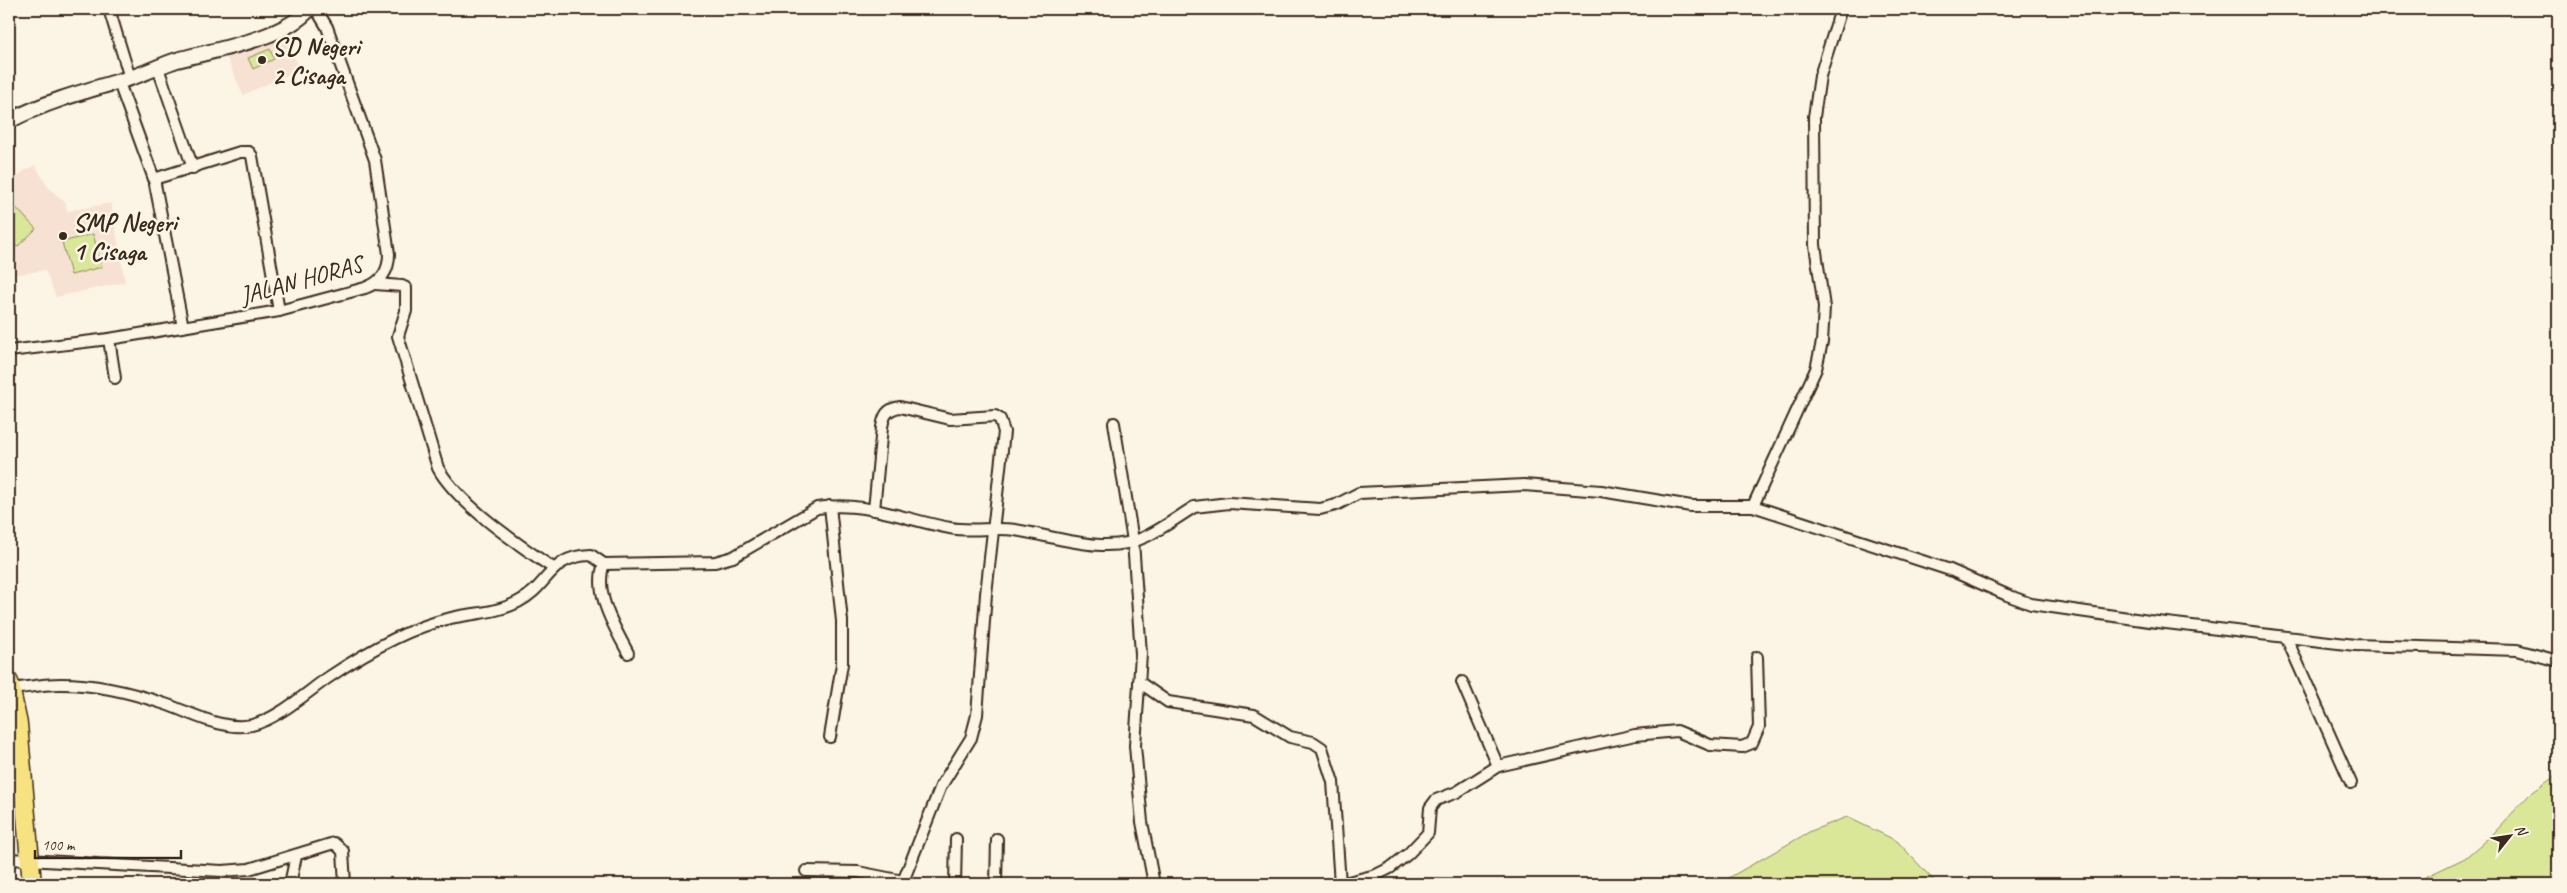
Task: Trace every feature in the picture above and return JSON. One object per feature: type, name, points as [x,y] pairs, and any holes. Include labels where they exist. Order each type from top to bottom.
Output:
[{"type":"highway","points":[[10,685],[18,724],[32,884]]},
{"type":"main road","points":[[9,121],[51,102],[158,68],[174,61],[234,46],[284,28],[310,9]]},
{"type":"street","points":[[110,9],[124,79],[154,179],[183,327]]},
{"type":"street","name":"JALAN HORAS","points":[[9,352],[109,339],[279,311],[375,284],[388,270],[389,254],[375,160],[327,28],[316,9]]},
{"type":"street","points":[[1753,506],[1816,369],[1822,342],[1824,308],[1815,245],[1814,117],[1820,76],[1840,9]]},
{"type":"street","points":[[158,68],[193,168]]},
{"type":"street","points":[[154,179],[246,150],[252,156],[279,311]]},
{"type":"street","points":[[375,284],[406,288],[406,311],[398,336],[438,468],[444,479],[482,515],[553,568]]},
{"type":"street","points":[[109,339],[115,378]]},
{"type":"street","points":[[806,871],[858,872],[903,882],[941,786],[971,738],[977,715],[979,666],[1004,432],[1002,423],[995,416],[959,420],[900,407],[892,408],[884,417],[882,427],[874,510]]},
{"type":"street","points":[[1114,423],[1133,541],[1141,654],[1134,746],[1142,822],[1154,884]]},
{"type":"street","points":[[10,685],[62,684],[97,688],[164,704],[218,723],[251,725],[290,705],[330,676],[397,638],[426,625],[516,604],[537,589],[553,568],[568,558],[590,555],[604,564],[724,560],[817,508],[858,506],[952,528],[993,529],[1098,544],[1122,544],[1145,537],[1194,507],[1203,505],[1229,504],[1320,509],[1336,505],[1360,493],[1524,485],[1601,491],[1691,506],[1753,506],[1950,570],[2031,604],[2149,621],[2355,645],[2517,650],[2558,661]]},
{"type":"street","points":[[830,506],[842,621],[842,664],[830,737]]},
{"type":"street","points":[[604,564],[601,584],[606,606],[628,653]]},
{"type":"street","points":[[2286,637],[2351,784]]},
{"type":"street","points":[[1139,682],[1168,702],[1254,714],[1290,737],[1314,742],[1322,748],[1333,782],[1340,884],[1376,875],[1390,868],[1408,854],[1428,833],[1430,808],[1436,800],[1442,796],[1457,792],[1498,766],[1635,734],[1677,731],[1710,745],[1742,747],[1752,743],[1759,727],[1757,657]]},
{"type":"street","points":[[1462,682],[1498,766]]},
{"type":"street","points":[[955,884],[956,839]]},
{"type":"street","points":[[996,884],[997,839]]},
{"type":"street","points":[[9,859],[222,871],[249,869],[334,843],[343,851],[345,884]]},
{"type":"street","points":[[290,884],[296,856]]},
{"type":"shaded area","name":"SD Negeri 2 Cisaga","points":[[283,33],[300,69],[243,95],[224,52]]},
{"type":"shaded area","name":"SMP Negeri 1 Cisaga","points":[[35,165],[48,187],[66,203],[67,211],[111,203],[125,282],[56,297],[45,270],[9,276],[9,172],[15,179]]},
{"type":"green space","points":[[270,49],[274,59],[253,69],[248,58]]},
{"type":"green space","points":[[9,200],[36,229],[17,247],[9,239]]},
{"type":"green space","points":[[93,234],[102,267],[71,275],[62,242]]},
{"type":"green space","points":[[2558,774],[2558,884],[2411,884],[2465,858],[2494,833],[2529,795]]},
{"type":"green space","points":[[1847,817],[1897,841],[1937,884],[1718,884],[1811,831]]},
{"type":"place","name":"SD Negeri 2 Cisaga","points":[[262,60]]},
{"type":"place","name":"SMP Negeri 1 Cisaga","points":[[63,236]]}]
